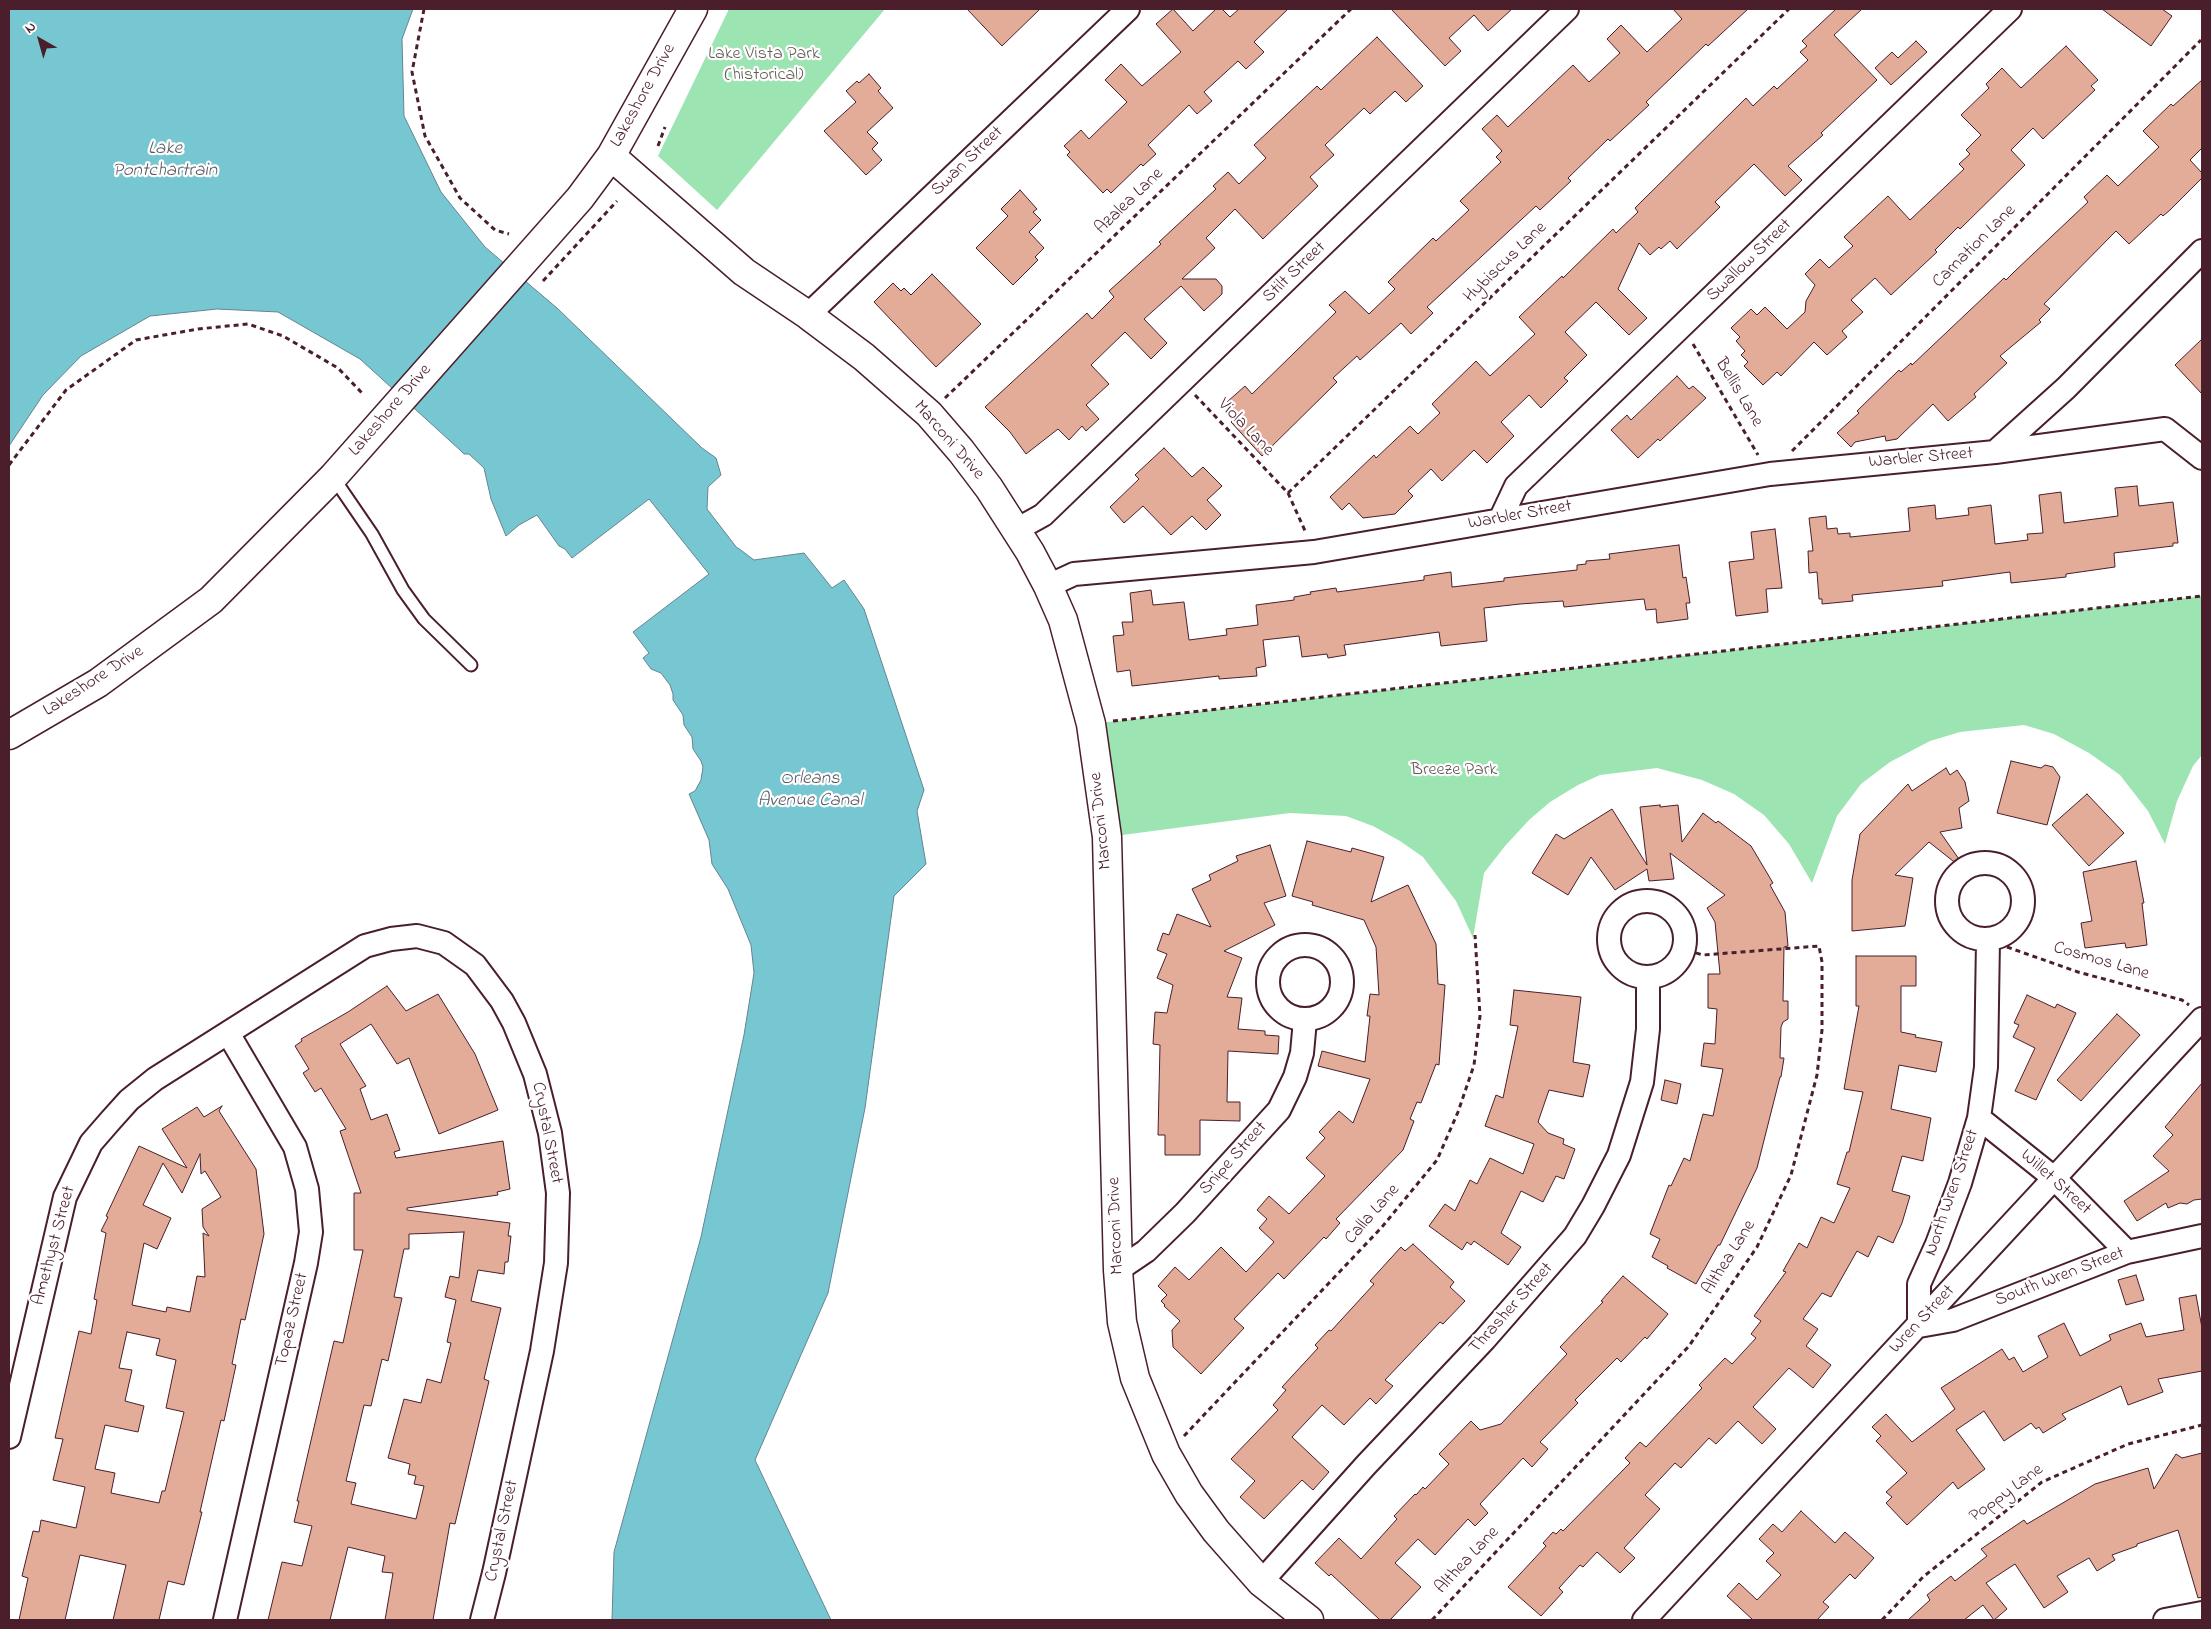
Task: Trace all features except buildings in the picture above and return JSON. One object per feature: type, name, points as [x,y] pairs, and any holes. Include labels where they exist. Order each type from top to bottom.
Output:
[{"type":"street","name":"Lakeshore Drive","points":[[9,735],[98,683],[212,600],[333,477],[580,198],[611,156],[694,9]]},
{"type":"street","name":"Swan Street","points":[[808,315],[1128,9]]},
{"type":"street","name":"Stilt Street","points":[[1016,530],[1043,515],[1567,9]]},
{"type":"street","name":"Swallow Street","points":[[1500,520],[1516,486],[2010,9]]},
{"type":"street","name":"Marconi Drive","points":[[611,156],[744,272],[808,315],[886,376],[929,414],[961,451],[989,488],[1048,586],[1063,620],[1091,724],[1107,836],[1118,1270],[1122,1322],[1135,1378],[1166,1454],[1189,1494],[1211,1524],[1261,1582],[1309,1620]]},
{"type":"street","name":"Warbler Street","points":[[1995,452],[2066,388],[2202,251]]},
{"type":"street","name":"Warbler Street","points":[[1048,586],[1074,574],[1314,552],[1770,474],[1995,452],[2165,429],[2202,458]]},
{"type":"street","points":[[1650,901],[1668,908],[1680,922],[1684,931],[1683,949],[1678,960],[1670,969],[1660,975],[1648,977],[1638,976],[1621,968],[1611,952],[1609,933],[1612,924],[1623,909],[1632,904],[1650,901]]},
{"type":"street","name":"Crystal Street","points":[[228,1033],[365,946],[392,939],[417,936],[444,943],[475,965],[497,993],[514,1024],[534,1074],[550,1133],[558,1193],[556,1263],[542,1351],[494,1574],[482,1620]]},
{"type":"street","name":"North Wren Street","points":[[1919,1326],[1919,1284],[1937,1244],[1960,1183],[1979,1118],[1986,1067],[1988,940]]},
{"type":"street","name":"Thrasher Street","points":[[1261,1582],[1366,1465],[1485,1339],[1575,1236],[1594,1206],[1619,1155],[1642,1082],[1648,1029],[1648,977]]},
{"type":"street","name":"Wren Street","points":[[1644,1620],[1919,1326],[2199,1015]]},
{"type":"street","name":"Snipe Street","points":[[1118,1270],[1146,1251],[1185,1213],[1279,1110],[1295,1077],[1302,1053],[1305,1020]]},
{"type":"street","name":"Amethyst Street","points":[[9,1438],[65,1197],[91,1143],[136,1095],[155,1079],[228,1033]]},
{"type":"street","name":"Topaz Street","points":[[225,1620],[306,1263],[311,1232],[307,1189],[295,1147],[228,1033]]},
{"type":"street","name":"Willet Street","points":[[1979,1118],[2054,1178],[2127,1252]]},
{"type":"street","name":"South Wren Street","points":[[1919,1326],[1953,1320],[2127,1252],[2202,1236]]},
{"type":"street","points":[[2165,1620],[2202,1613]]},
{"type":"lane","points":[[333,477],[372,534],[403,590],[424,619],[471,665]]},
{"type":"path","points":[[424,9],[412,72],[425,136],[460,198],[495,230],[509,234]]},
{"type":"path","name":"Azalea Lane","points":[[929,414],[1351,9]]},
{"type":"path","name":"Hybiscus Lane","points":[[1288,493],[1789,9]]},
{"type":"path","name":"Carnation Lane","points":[[1770,474],[2201,40]]},
{"type":"path","points":[[658,146],[665,127]]},
{"type":"path","points":[[543,281],[616,201]]},
{"type":"path","points":[[9,465],[66,390],[136,340],[198,329],[248,324],[283,336],[338,368],[362,393]]},
{"type":"path","name":"Bellis Lane","points":[[1682,327],[1770,474]]},
{"type":"path","name":"Viola Lane","points":[[1182,382],[1288,493]]},
{"type":"path","points":[[1288,493],[1314,552]]},
{"type":"path","points":[[1091,724],[2202,596]]},
{"type":"path","name":"Calla Lane","points":[[1166,1454],[1382,1228],[1437,1160],[1458,1112],[1474,1065],[1480,1016],[1475,935]]},
{"type":"path","name":"Cosmos Lane","points":[[1988,940],[2078,972],[2182,1000],[2199,1015]]},
{"type":"path","name":"Althea Lane","points":[[1432,1620],[1688,1346],[1757,1247],[1791,1175],[1817,1075],[1822,1030],[1820,946],[1703,955],[1683,949]]},
{"type":"path","name":"Poppy Lane","points":[[1882,1620],[1923,1577],[2042,1482],[2128,1444],[2202,1425]]},
{"type":"green space","name":"Lake Vista Park (historical)","points":[[729,9],[885,9],[717,210],[658,156]]},
{"type":"green space","name":"Breeze Park","points":[[2202,596],[2202,755],[2193,766],[2177,801],[2165,844],[2148,811],[2120,775],[2089,753],[2054,734],[2024,725],[1960,732],[1930,741],[1890,762],[1861,784],[1837,816],[1812,883],[1789,844],[1764,815],[1734,794],[1702,780],[1657,768],[1600,775],[1578,785],[1550,802],[1529,820],[1505,846],[1484,873],[1473,938],[1456,901],[1423,857],[1373,826],[1346,816],[1290,813],[1107,837],[1091,724]]},
{"type":"water","points":[[9,9],[413,9],[402,39],[404,116],[441,192],[485,247],[557,308],[702,448],[716,458],[721,475],[708,487],[707,509],[737,548],[754,560],[804,553],[832,588],[844,580],[864,609],[924,790],[917,811],[926,864],[894,896],[865,1108],[828,1293],[755,1460],[831,1620],[612,1620],[614,1552],[701,1237],[744,1035],[754,973],[751,945],[728,889],[712,864],[709,840],[689,794],[695,791],[701,780],[703,767],[701,761],[693,749],[692,737],[684,725],[683,715],[673,700],[670,685],[661,673],[651,669],[643,658],[649,653],[633,632],[709,574],[649,499],[572,558],[565,549],[559,546],[537,515],[519,525],[506,536],[491,499],[484,468],[469,454],[464,454],[360,359],[278,312],[217,309],[150,316],[81,356],[43,395],[9,446]]},
{"type":"water label","name":"Lake Pontchartrain","points":[[165,161]]},
{"type":"water label","name":"Orleans Avenue Canal","points":[[810,791]]}]
